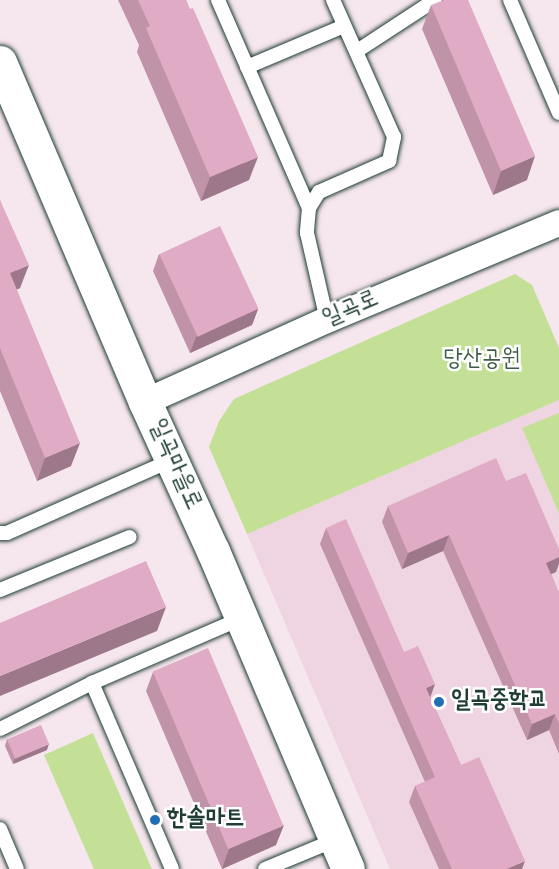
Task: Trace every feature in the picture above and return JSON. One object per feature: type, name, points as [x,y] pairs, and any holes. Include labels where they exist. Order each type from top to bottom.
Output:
[{"type":"street","name":"일곡마을로","points":[[0,62],[145,402],[242,618],[348,869]]},
{"type":"street","name":"일곡로","points":[[145,402],[327,320],[559,223]]},
{"type":"lane","points":[[218,0],[309,208]]},
{"type":"lane","points":[[327,320],[307,233],[309,208],[319,192],[389,161],[394,136],[333,0]]},
{"type":"lane","points":[[357,51],[435,0]]},
{"type":"lane","points":[[510,0],[559,113]]},
{"type":"lane","points":[[247,67],[344,26]]},
{"type":"lane","points":[[0,533],[7,532],[172,460]]},
{"type":"lane","points":[[0,590],[130,537]]},
{"type":"lane","points":[[0,729],[92,684],[242,618]]},
{"type":"lane","points":[[92,684],[172,869]]},
{"type":"lane","points":[[0,829],[17,869]]},
{"type":"lane","points":[[266,869],[335,840]]},
{"type":"shaded area","name":"일곡중학교","points":[[559,400],[559,869],[390,869],[247,534]]},
{"type":"green space","name":"당산공원","points":[[515,274],[532,285],[559,348],[559,400],[247,534],[209,447],[219,421],[234,399]]},
{"type":"green space","points":[[559,413],[559,513],[522,428]]},
{"type":"green space","points":[[93,733],[152,869],[94,869],[44,755]]},
{"type":"building","points":[[138,0],[186,0],[190,9],[193,8],[258,157],[210,177],[146,28],[150,26]]},
{"type":"building","points":[[444,0],[468,0],[535,156],[501,171],[431,5]]},
{"type":"building","points":[[0,200],[29,265],[10,273],[80,443],[45,458],[0,348]]},
{"type":"building","points":[[220,226],[258,308],[198,337],[159,254]]},
{"type":"building","points":[[496,458],[506,481],[526,473],[559,549],[559,557],[546,563],[559,593],[559,724],[555,714],[532,724],[449,535],[408,553],[388,506]]},
{"type":"building","points":[[346,519],[404,652],[418,646],[435,684],[426,688],[461,765],[479,757],[525,861],[507,869],[452,869],[415,786],[435,777],[326,528]]},
{"type":"building","points":[[146,561],[166,607],[0,676],[0,623]]},
{"type":"building","points":[[208,648],[283,826],[228,849],[153,671]]},
{"type":"building","points":[[41,725],[49,744],[15,759],[7,739]]},
{"type":"place","name":"일곡중학교","points":[[439,702]]},
{"type":"place","name":"한솔마트","points":[[155,820]]}]
